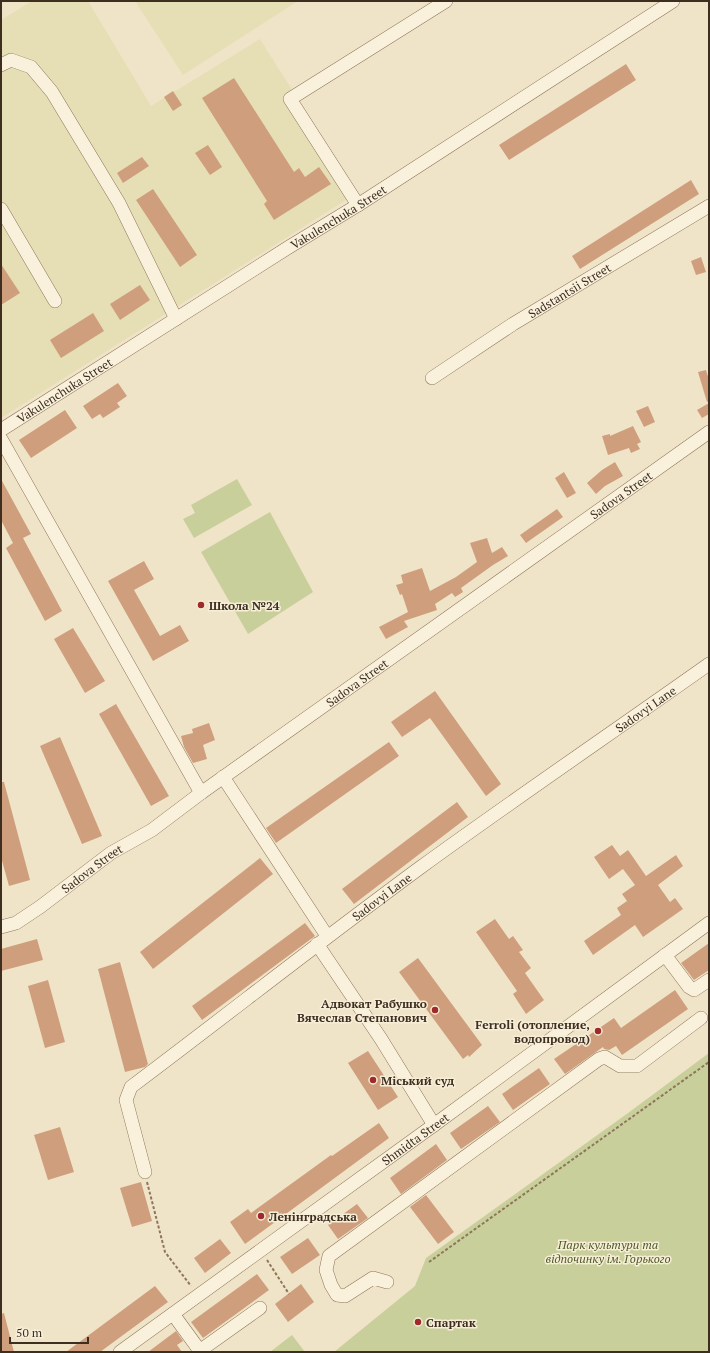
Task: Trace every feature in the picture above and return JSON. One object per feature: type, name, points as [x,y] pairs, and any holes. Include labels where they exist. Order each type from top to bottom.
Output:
[{"type":"street","points":[[358,205],[290,99],[446,1]]},
{"type":"street","name":"Vakulenchuka Street","points":[[1,430],[289,247],[358,205],[673,1]]},
{"type":"street","points":[[1,65],[11,60],[31,68],[52,92],[119,203],[176,319]]},
{"type":"street","name":"Sadstantsii Street","points":[[432,378],[513,324],[709,206]]},
{"type":"street","points":[[1,209],[55,301]]},
{"type":"street","name":"Sadova Street","points":[[1,927],[16,922],[40,907],[111,853],[152,830],[223,777],[709,432]]},
{"type":"street","points":[[1,438],[201,793]]},
{"type":"street","name":"Sadovyi Lane","points":[[144,1172],[126,1100],[131,1087],[322,940],[422,867],[709,664]]},
{"type":"street","points":[[223,777],[434,1125]]},
{"type":"street","name":"Shmidta Street","points":[[127,1350],[198,1295],[434,1125],[665,955],[708,926]]},
{"type":"street","points":[[665,955],[689,987],[694,990],[709,980]]},
{"type":"street","points":[[388,1282],[374,1278],[345,1296],[337,1295],[331,1285],[326,1270],[329,1256],[599,1059],[605,1057],[620,1066],[637,1066],[701,1018]]},
{"type":"street","points":[[173,1314],[199,1351],[260,1308]]},
{"type":"path","points":[[430,1262],[709,1062]]},
{"type":"path","points":[[144,1172],[165,1252],[198,1295]]},
{"type":"path","points":[[266,1259],[289,1294]]},
{"type":"shaded area","points":[[32,1],[88,1],[151,106],[260,39],[357,193],[1,418],[1,20]]},
{"type":"shaded area","points":[[135,1],[298,1],[183,75]]},
{"type":"green space","points":[[237,479],[252,505],[194,538],[183,519],[195,513],[191,505]]},
{"type":"green space","points":[[270,512],[313,592],[248,634],[201,552]]},
{"type":"green space","name":"Парк культури та відпочинку ім. Горького","points":[[709,1053],[709,1352],[334,1352],[415,1286],[426,1258]]},
{"type":"green space","points":[[292,1335],[305,1352],[270,1352]]},
{"type":"building","points":[[626,64],[636,80],[509,160],[499,145]]},
{"type":"building","points":[[234,78],[294,172],[299,168],[305,177],[319,167],[331,184],[274,220],[264,204],[267,201],[202,98]]},
{"type":"building","points":[[173,91],[182,105],[173,111],[164,97]]},
{"type":"building","points":[[208,145],[222,167],[210,175],[195,153]]},
{"type":"building","points":[[142,157],[149,166],[123,183],[117,173]]},
{"type":"building","points":[[691,180],[699,194],[580,269],[572,256]]},
{"type":"building","points":[[153,189],[197,255],[180,267],[136,200]]},
{"type":"building","points":[[701,257],[706,272],[696,275],[691,261]]},
{"type":"building","points":[[1,264],[20,293],[1,305]]},
{"type":"building","points":[[140,285],[150,300],[120,320],[110,304]]},
{"type":"building","points":[[93,313],[104,331],[61,358],[50,340]]},
{"type":"building","points":[[706,370],[709,380],[709,401],[707,402],[698,372]]},
{"type":"building","points":[[118,383],[127,396],[117,403],[120,407],[103,418],[100,414],[92,419],[83,406]]},
{"type":"building","points":[[709,403],[709,414],[702,418],[697,410]]},
{"type":"building","points":[[648,406],[655,422],[644,427],[636,411]]},
{"type":"building","points":[[65,410],[77,428],[31,458],[19,440]]},
{"type":"building","points":[[633,426],[641,442],[637,444],[640,449],[631,453],[629,448],[608,455],[602,436],[610,434],[610,436]]},
{"type":"building","points":[[615,462],[623,476],[605,486],[596,494],[587,483],[602,470]]},
{"type":"building","points":[[564,472],[576,493],[567,498],[555,478]]},
{"type":"building","points":[[1,479],[31,534],[23,538],[62,611],[45,621],[6,548],[13,543],[1,520]]},
{"type":"building","points":[[557,509],[563,517],[526,543],[520,535]]},
{"type":"building","points":[[487,538],[492,553],[502,547],[508,556],[461,588],[463,592],[455,597],[452,593],[435,604],[437,610],[404,621],[408,627],[386,639],[379,627],[408,612],[402,594],[400,595],[396,585],[403,583],[401,575],[422,568],[430,591],[456,577],[477,562],[470,543]]},
{"type":"building","points":[[144,561],[154,579],[134,590],[160,636],[180,625],[189,641],[153,661],[108,581]]},
{"type":"building","points":[[73,628],[105,681],[85,693],[54,639]]},
{"type":"building","points":[[435,691],[501,784],[486,796],[430,718],[402,737],[391,722]]},
{"type":"building","points":[[116,704],[169,796],[151,806],[99,714]]},
{"type":"building","points":[[209,723],[215,740],[203,745],[207,759],[193,763],[184,747],[181,736],[193,733],[192,729]]},
{"type":"building","points":[[60,737],[102,836],[82,844],[40,746]]},
{"type":"building","points":[[389,742],[399,756],[276,843],[266,828]]},
{"type":"building","points":[[1,782],[4,782],[30,880],[9,886],[1,857]]},
{"type":"building","points":[[457,802],[468,817],[354,904],[342,889]]},
{"type":"building","points":[[612,845],[620,856],[628,850],[646,876],[676,855],[683,866],[658,885],[670,902],[675,898],[683,909],[643,937],[635,925],[593,955],[584,941],[621,915],[617,908],[627,901],[622,894],[635,885],[623,869],[609,879],[594,857]]},
{"type":"building","points":[[260,858],[273,874],[153,969],[140,952]]},
{"type":"building","points":[[495,919],[509,939],[513,936],[523,950],[519,952],[531,968],[525,973],[544,1000],[526,1014],[513,994],[517,991],[476,932]]},
{"type":"building","points":[[305,923],[315,936],[202,1020],[192,1006]]},
{"type":"building","points":[[37,939],[43,960],[1,971],[1,949]]},
{"type":"building","points":[[709,943],[709,970],[694,980],[681,963]]},
{"type":"building","points":[[418,958],[482,1045],[469,1057],[468,1055],[463,1059],[399,972]]},
{"type":"building","points":[[120,962],[148,1064],[145,1067],[125,1072],[98,969]]},
{"type":"building","points":[[48,980],[65,1042],[45,1048],[28,986]]},
{"type":"building","points":[[675,990],[688,1009],[622,1055],[616,1046],[609,1050],[604,1049],[603,1047],[565,1074],[554,1059],[614,1018],[621,1028]]},
{"type":"building","name":"Міський суд","points":[[368,1051],[398,1097],[378,1110],[348,1063]]},
{"type":"building","points":[[539,1068],[550,1084],[513,1110],[502,1094]]},
{"type":"building","points":[[488,1106],[500,1122],[461,1149],[450,1133]]},
{"type":"building","points":[[379,1123],[389,1138],[245,1244],[230,1222],[248,1209],[251,1213],[331,1155],[332,1156]]},
{"type":"building","points":[[60,1127],[74,1172],[48,1180],[34,1135]]},
{"type":"building","points":[[436,1144],[447,1160],[401,1194],[390,1178]]},
{"type":"building","points":[[141,1182],[152,1221],[132,1227],[120,1188]]},
{"type":"building","points":[[426,1195],[454,1232],[438,1244],[410,1207]]},
{"type":"building","points":[[357,1204],[368,1218],[338,1239],[328,1225]]},
{"type":"building","points":[[308,1238],[320,1255],[292,1274],[280,1257]]},
{"type":"building","points":[[220,1239],[231,1253],[205,1273],[194,1258]]},
{"type":"building","points":[[257,1274],[269,1290],[203,1338],[191,1322]]},
{"type":"building","points":[[301,1284],[314,1302],[288,1322],[275,1304]]},
{"type":"building","points":[[155,1286],[168,1302],[100,1352],[66,1352]]},
{"type":"building","points":[[4,1313],[14,1352],[1,1352],[1,1314]]},
{"type":"building","points":[[176,1331],[183,1341],[177,1345],[182,1352],[148,1352]]},
{"type":"place","name":"Школа №24","points":[[201,605]]},
{"type":"place","name":"Адвокат Рабушко Вячеслав Степанович","points":[[435,1010]]},
{"type":"place","name":"Ferroli (отопление, водопровод)","points":[[598,1031]]},
{"type":"place","name":"Міський суд","points":[[373,1080]]},
{"type":"place","name":"Ленінградська","points":[[261,1216]]},
{"type":"place","name":"Спартак","points":[[418,1322]]}]
